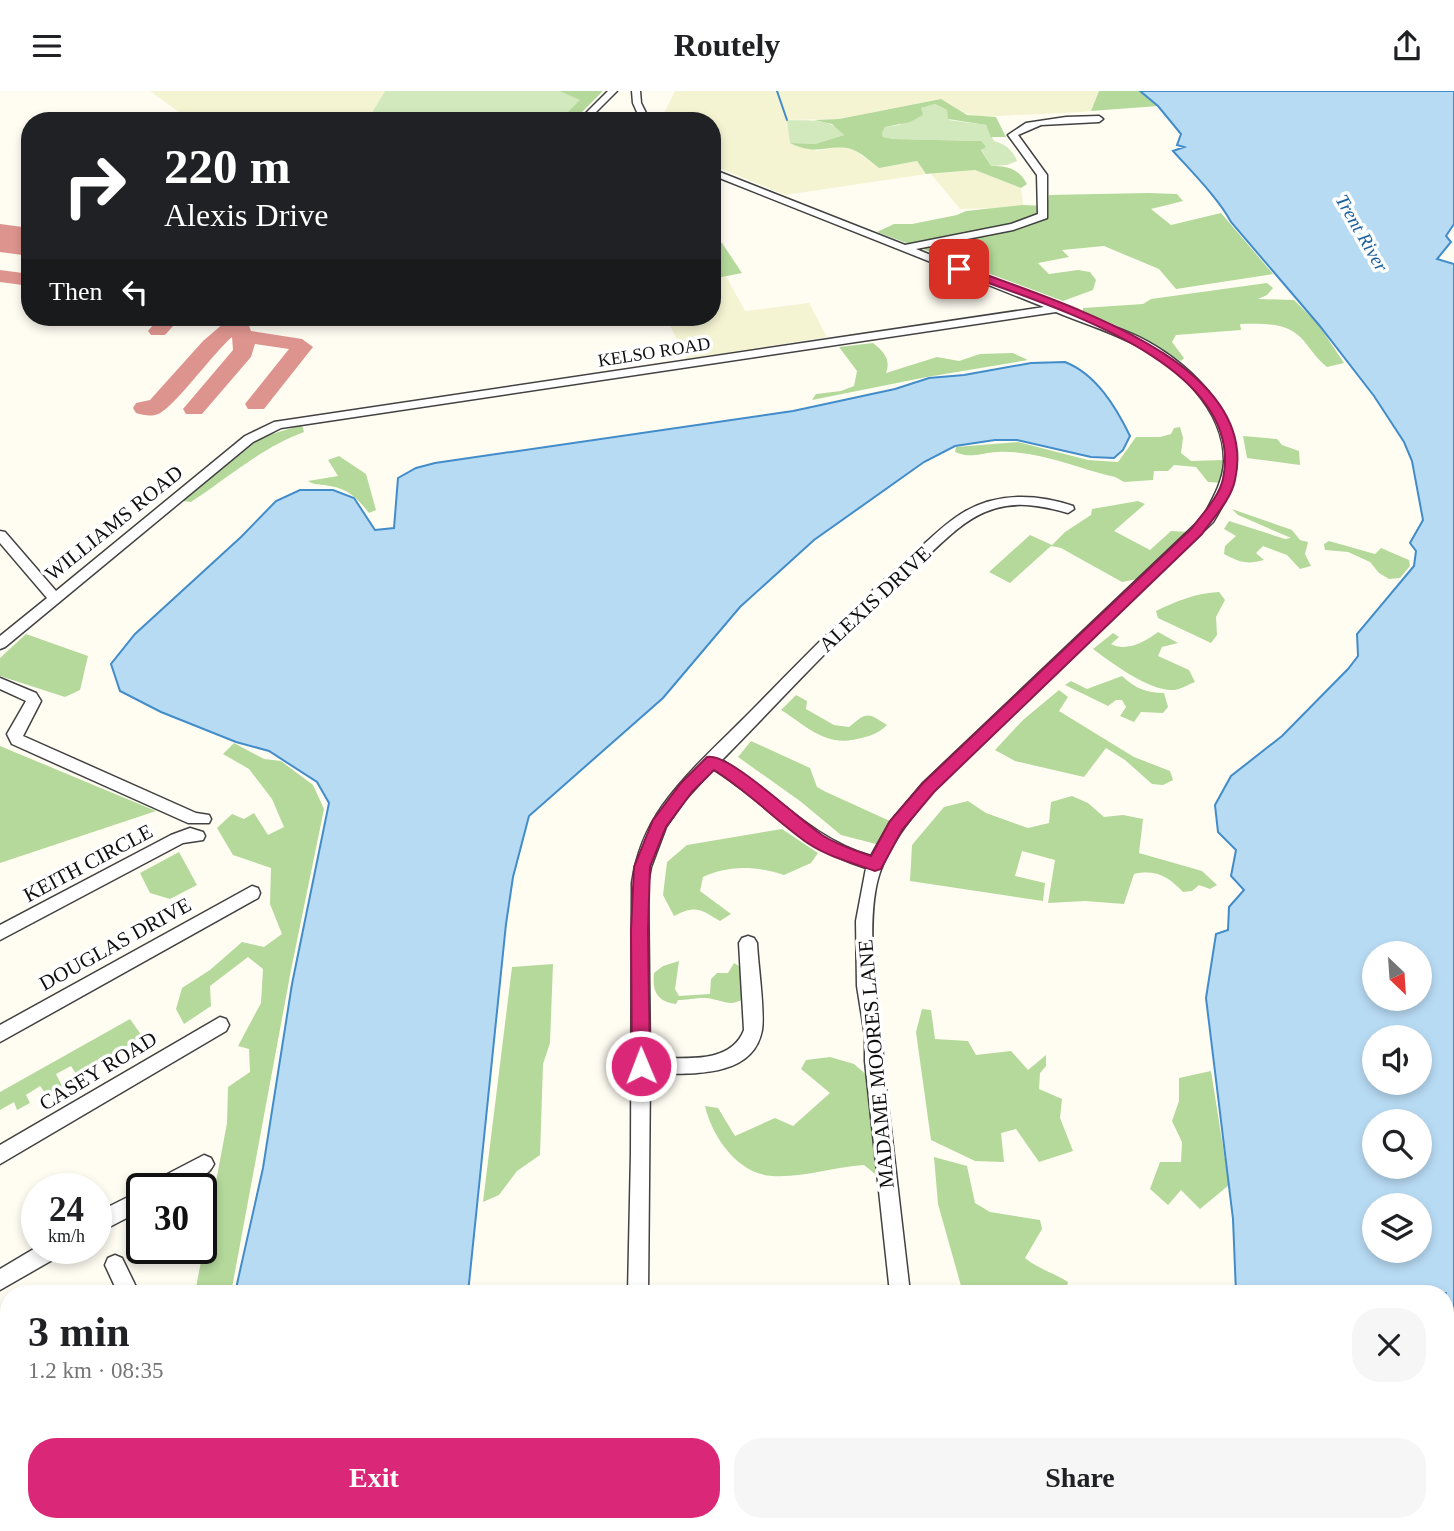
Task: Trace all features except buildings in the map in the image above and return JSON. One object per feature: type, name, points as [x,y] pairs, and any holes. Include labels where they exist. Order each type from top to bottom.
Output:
[{"type":"street","points":[[591,112],[613,91]]},
{"type":"street","points":[[636,91],[642,112]]},
{"type":"street","points":[[905,248],[1013,227],[1043,216],[1042,175],[1013,135],[1018,128],[1037,122],[1099,118]]},
{"type":"street","name":"MADAME MOORES LANE","points":[[721,176],[1136,339],[1185,373],[1218,412],[1225,425],[1232,453],[1229,480],[1217,507],[1197,531],[920,797],[896,825],[875,864],[871,874],[863,948],[899,1285]]},
{"type":"street","name":"KELSO ROAD","points":[[255,435],[292,421],[544,387],[1060,308]]},
{"type":"street","name":"WILLIAMS ROAD","points":[[0,643],[255,435]]},
{"type":"street","name":"ALEXIS DRIVE","points":[[638,1285],[641,1066],[639,919],[642,867],[659,824],[687,788],[816,653],[968,515],[988,505],[1020,500],[1038,500],[1068,509]]},
{"type":"street","points":[[0,535],[50,594],[57,597]]},
{"type":"street","points":[[0,683],[31,697],[34,701],[16,726],[14,734],[17,740],[194,818],[203,819]]},
{"type":"street","points":[[712,761],[742,780],[814,839],[836,851],[875,864]]},
{"type":"street","name":"KEITH CIRCLE","points":[[0,933],[177,839],[190,834],[197,836]]},
{"type":"street","name":"DOUGLAS DRIVE","points":[[0,1034],[252,893]]},
{"type":"street","points":[[641,1066],[721,1062],[738,1056],[750,1044],[753,1030],[748,943]]},
{"type":"street","name":"CASEY ROAD","points":[[0,1155],[220,1025]]},
{"type":"street","points":[[188,1173],[204,1164]]},
{"type":"street","points":[[0,1280],[27,1264]]},
{"type":"street","points":[[115,1265],[124,1285]]},
{"type":"green space","points":[[150,91],[385,91],[372,112],[179,112]]},
{"type":"green space","points":[[385,91],[559,91],[581,100],[568,112],[372,112]]},
{"type":"green space","points":[[559,91],[603,91],[582,112],[568,112],[580,100]]},
{"type":"green space","points":[[675,91],[1099,91],[1091,111],[1082,112],[978,117],[957,111],[940,99],[839,119],[787,120],[816,151],[840,147],[854,150],[879,168],[917,161],[926,174],[785,195],[721,169],[721,112],[664,112]]},
{"type":"green space","points":[[1099,91],[1140,91],[1158,106],[1091,111]]},
{"type":"green space","points":[[941,99],[967,115],[996,117],[1006,137],[991,137],[986,125],[948,119],[947,110],[935,104],[921,108],[923,115],[910,122],[885,127],[883,137],[981,141],[986,147],[981,150],[991,166],[1012,169],[1020,174],[1027,184],[1021,188],[975,170],[926,174],[917,161],[879,168],[851,149],[809,149],[790,143],[815,144],[844,135],[832,124],[814,120],[839,119]]},
{"type":"green space","points":[[935,104],[947,110],[949,120],[986,125],[994,141],[1008,148],[1017,161],[991,166],[981,149],[981,141],[883,137],[885,127],[899,125],[921,112],[921,108]]},
{"type":"green space","points":[[787,120],[826,123],[839,129],[844,135],[815,144],[790,143]]},
{"type":"green space","points":[[975,170],[1021,188],[1023,205],[1009,208],[960,209],[931,174]]},
{"type":"green space","points":[[1177,194],[1183,201],[1151,209],[1171,225],[1221,213],[1273,274],[1176,289],[1159,269],[1104,246],[1062,250],[1069,257],[1038,263],[1049,274],[1078,270],[1090,272],[1096,280],[1093,290],[1063,301],[877,232],[894,224],[912,224],[966,211],[1023,205],[1047,206],[1049,195]]},
{"type":"green space","points":[[721,242],[722,243],[742,273],[721,277]]},
{"type":"green space","points":[[726,276],[745,311],[809,303],[827,337],[686,359],[670,326],[721,326],[721,277]]},
{"type":"green space","points":[[1267,283],[1273,288],[1258,299],[1294,300],[1318,324],[1344,363],[1327,367],[1298,335],[1290,330],[1275,325],[1257,324],[1240,324],[1241,330],[1176,335],[1172,342],[1184,358],[1181,361],[1118,326],[1083,312],[1083,308],[1143,304],[1151,299]]},
{"type":"green space","points":[[873,343],[886,356],[886,373],[937,357],[959,361],[980,354],[1013,353],[1028,360],[812,400],[816,394],[841,391],[854,386],[857,371],[839,347]]},
{"type":"green space","points":[[302,425],[304,432],[259,455],[191,502],[182,501],[262,437]]},
{"type":"green space","points":[[1180,427],[1183,438],[1181,453],[1191,461],[1223,460],[1227,465],[1223,483],[1208,482],[1196,467],[1174,465],[1168,471],[1154,471],[1153,480],[1124,482],[1057,460],[1028,454],[997,452],[971,455],[955,452],[956,447],[1018,442],[1088,460],[1118,462],[1136,437],[1160,437],[1171,434],[1174,428]]},
{"type":"green space","points":[[1243,436],[1277,439],[1282,445],[1299,451],[1300,465],[1247,458]]},
{"type":"green space","points":[[339,456],[366,474],[376,510],[369,513],[348,492],[308,481],[338,476],[328,460]]},
{"type":"green space","points":[[1138,501],[1145,504],[1114,531],[1150,550],[1171,531],[1189,532],[1143,578],[1122,582],[1061,548],[1051,546],[1010,583],[989,572],[1030,535],[1052,545],[1065,532],[1091,515],[1092,509]]},
{"type":"green space","points":[[1232,509],[1292,530],[1300,540],[1308,542],[1305,554],[1311,566],[1300,569],[1287,555],[1263,546],[1256,553],[1264,560],[1258,562],[1243,562],[1224,554],[1225,546],[1236,536],[1224,529],[1229,521],[1285,539],[1291,538],[1238,515]]},
{"type":"green space","points":[[1329,541],[1375,554],[1381,548],[1409,560],[1410,566],[1400,578],[1389,579],[1379,573],[1370,562],[1348,552],[1325,550],[1324,544]]},
{"type":"green space","points":[[1219,592],[1225,600],[1216,617],[1217,635],[1211,643],[1158,618],[1156,611],[1171,604],[1194,596]]},
{"type":"green space","points":[[1158,632],[1178,643],[1162,647],[1158,656],[1189,670],[1195,682],[1173,690],[1153,686],[1131,675],[1093,649],[1113,633],[1119,637],[1111,644],[1123,647],[1141,642]]},
{"type":"green space","points":[[26,634],[88,656],[80,690],[65,697],[0,676],[0,658]]},
{"type":"green space","points":[[1122,676],[1141,689],[1164,693],[1168,707],[1163,713],[1141,712],[1134,722],[1120,716],[1126,707],[1122,700],[1116,700],[1108,706],[1065,685],[1071,681],[1087,689]]},
{"type":"green space","points":[[1059,690],[1068,697],[1059,711],[1134,757],[1170,771],[1173,780],[1163,785],[1152,784],[1125,760],[1106,748],[1084,777],[1015,761],[995,750],[1023,720]]},
{"type":"green space","points":[[796,695],[807,701],[806,709],[834,725],[849,727],[867,715],[887,725],[874,734],[857,739],[846,741],[826,738],[781,710]]},
{"type":"green space","points":[[751,741],[810,768],[817,787],[892,822],[876,844],[841,835],[800,801],[738,757]]},
{"type":"green space","points":[[234,743],[264,759],[281,761],[313,785],[324,809],[232,1285],[197,1285],[200,1264],[217,1264],[217,1176],[227,1123],[228,1087],[250,1072],[249,1049],[238,1046],[261,1003],[263,969],[248,957],[210,986],[211,1006],[184,1024],[176,1009],[182,988],[210,970],[242,942],[264,947],[282,934],[270,904],[271,868],[233,855],[217,828],[232,814],[244,819],[254,813],[268,835],[284,827],[272,799],[249,769],[223,754]]},
{"type":"green space","points":[[0,746],[156,811],[0,863]]},
{"type":"green space","points":[[1072,796],[1088,803],[1104,817],[1123,815],[1143,819],[1139,853],[1202,871],[1217,885],[1210,889],[1199,885],[1192,891],[1183,892],[1162,876],[1142,873],[1134,874],[1124,904],[1085,901],[1048,903],[1055,860],[1022,851],[1015,876],[1045,883],[1043,901],[910,881],[912,845],[944,807],[968,801],[986,813],[1028,828],[1049,823],[1051,802]]},
{"type":"green space","points":[[782,829],[818,853],[811,863],[784,875],[743,868],[713,873],[703,877],[700,891],[731,914],[720,921],[698,910],[688,910],[674,916],[663,895],[667,862],[687,845]]},
{"type":"green space","points":[[179,852],[197,885],[170,899],[150,893],[140,873]]},
{"type":"green space","points":[[679,961],[675,989],[679,996],[710,994],[711,979],[717,973],[728,973],[734,963],[739,966],[744,999],[731,1003],[708,998],[678,1000],[676,1004],[664,1001],[655,990],[654,973],[663,966]]},
{"type":"green space","points":[[553,964],[550,1043],[543,1064],[540,1155],[517,1171],[499,1195],[483,1202],[512,967]]},
{"type":"green space","points":[[922,1009],[931,1010],[935,1039],[968,1041],[976,1055],[1011,1051],[1028,1070],[1046,1055],[1046,1066],[1040,1073],[1039,1089],[1062,1099],[1060,1118],[1073,1151],[1039,1162],[1016,1129],[1001,1133],[1004,1162],[975,1161],[931,1140],[916,1032]]},
{"type":"green space","points":[[130,1019],[142,1036],[78,1077],[71,1066],[56,1074],[62,1086],[46,1094],[40,1086],[26,1095],[30,1103],[17,1110],[14,1102],[0,1110],[0,1092]]},
{"type":"green space","points":[[830,1057],[854,1064],[869,1077],[880,1178],[864,1165],[795,1175],[760,1174],[748,1169],[728,1152],[708,1118],[705,1106],[718,1108],[735,1136],[775,1118],[793,1126],[830,1093],[801,1069],[806,1060]]},
{"type":"green space","points":[[1211,1071],[1229,1185],[1200,1209],[1181,1190],[1168,1205],[1150,1189],[1160,1162],[1181,1162],[1182,1142],[1172,1121],[1179,1101],[1179,1078]]},
{"type":"green space","points":[[934,1157],[967,1166],[975,1203],[990,1212],[1040,1220],[1042,1229],[1025,1258],[1068,1282],[1067,1285],[961,1285],[938,1204]]},
{"type":"water","name":"Trent River","points":[[1140,91],[1454,91],[1454,224],[1446,236],[1451,242],[1437,259],[1454,264],[1454,1285],[1236,1285],[1233,1219],[1206,998],[1216,934],[1228,930],[1229,907],[1244,890],[1231,876],[1236,850],[1218,832],[1215,805],[1231,776],[1282,736],[1358,656],[1357,634],[1414,566],[1416,551],[1410,543],[1423,520],[1412,461],[1404,442],[1374,396],[1319,325],[1173,151],[1184,147],[1177,145],[1181,134],[1158,106]]},
{"type":"water","points":[[1065,362],[1076,367],[1095,383],[1111,403],[1130,436],[1123,450],[1114,458],[1091,457],[1017,440],[995,440],[955,446],[924,462],[814,540],[740,607],[663,698],[529,816],[513,877],[506,924],[469,1285],[237,1285],[263,1168],[292,984],[329,803],[317,782],[269,751],[236,742],[161,712],[120,691],[111,664],[135,634],[241,537],[276,501],[300,490],[333,490],[354,498],[375,530],[394,528],[398,478],[416,468],[435,463],[793,411],[895,389],[929,378],[964,375],[1031,363]]},
{"type":"waterway","points":[[777,91],[787,120]]},
{"type":"taxiway","points":[[0,276],[21,279]]},
{"type":"taxiway","points":[[158,331],[163,326]]},
{"type":"taxiway","points":[[144,408],[152,409],[158,405],[210,345],[232,326]]},
{"type":"taxiway","points":[[194,409],[243,352],[245,346],[239,326]]},
{"type":"taxiway","points":[[242,336],[295,343],[302,347],[256,404]]},
{"type":"runway","points":[[0,238],[21,241]]},
{"type":"route","points":[[641,1066],[639,931],[642,867],[659,824],[712,761],[766,798],[814,839],[836,851],[875,864],[896,825],[928,787],[1197,531],[1217,507],[1224,493],[1229,480],[1232,453],[1225,425],[1218,412],[1185,373],[1136,339],[959,269]]}]
